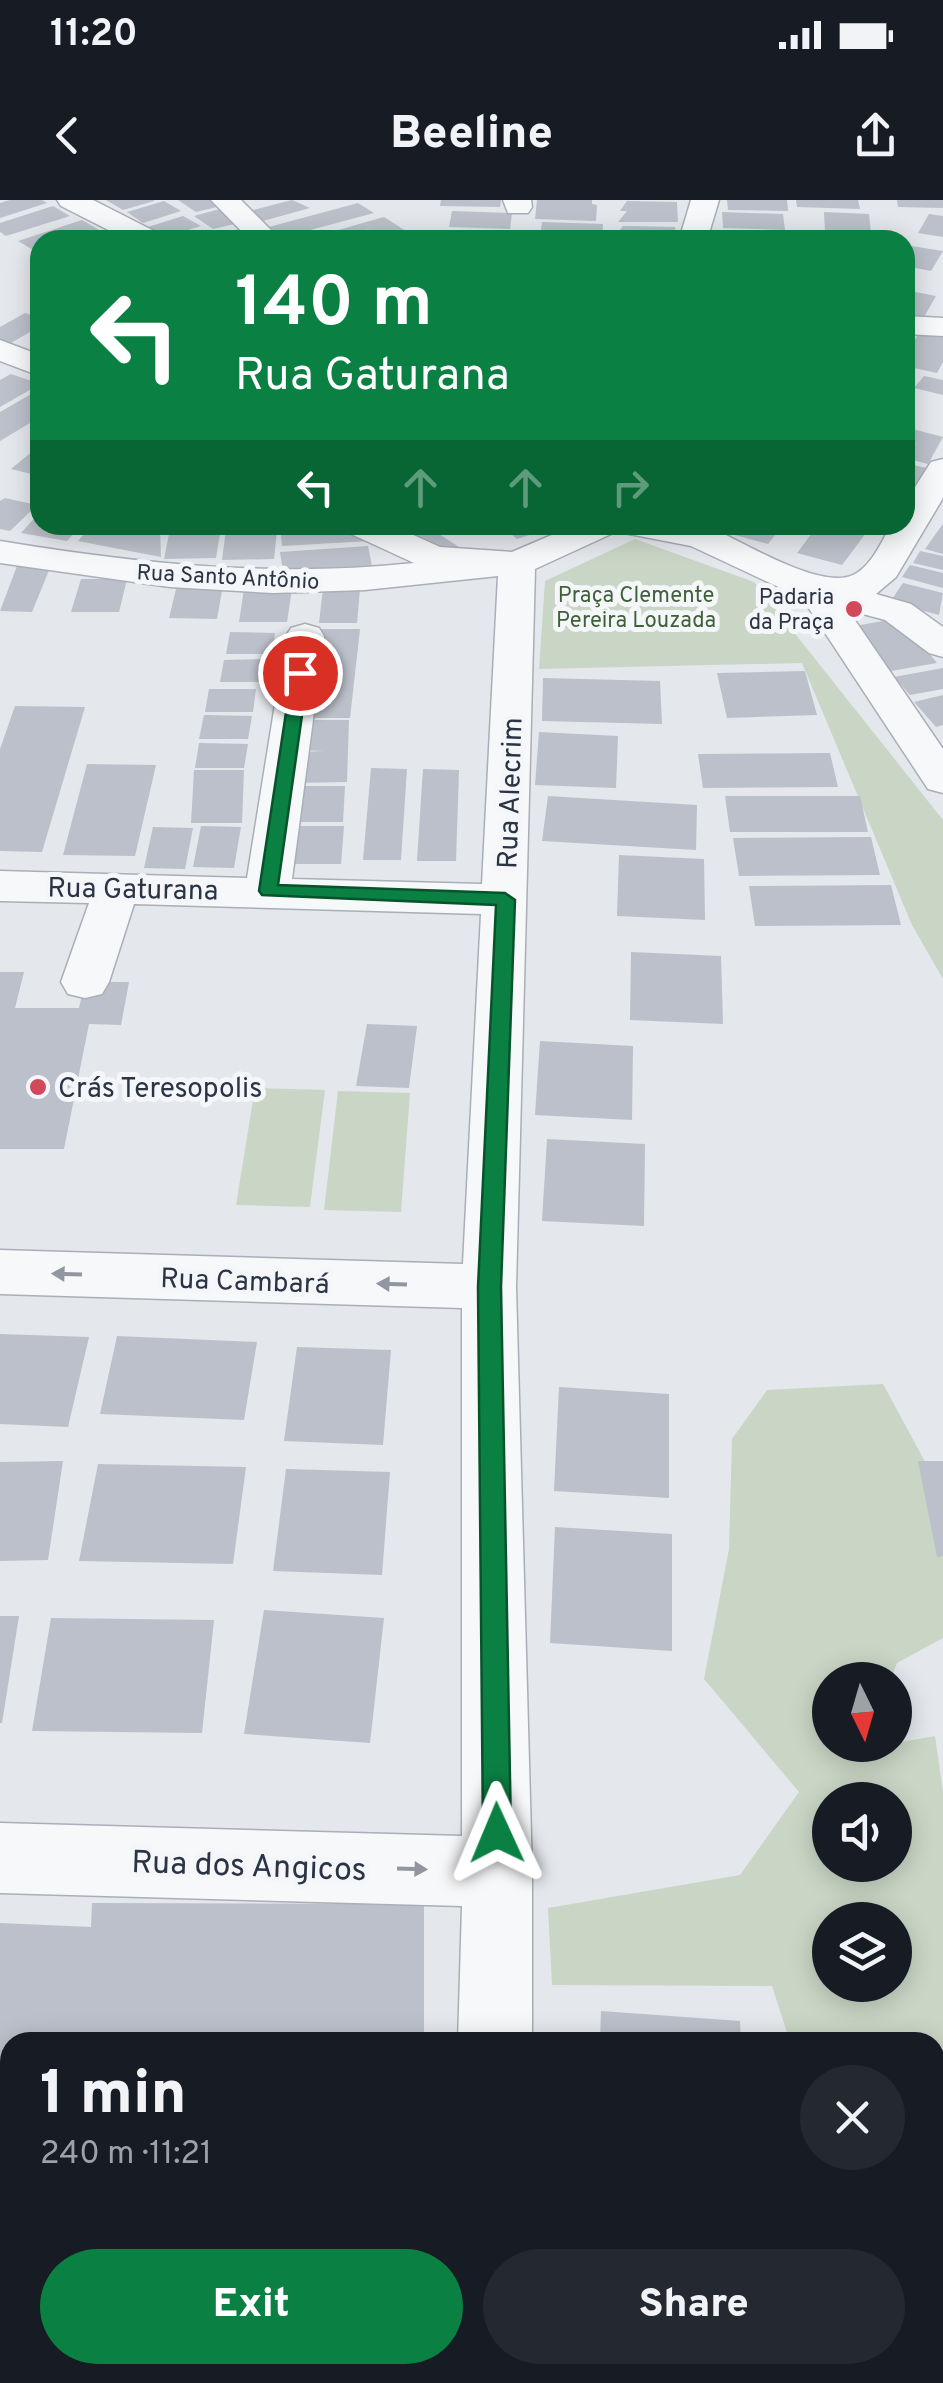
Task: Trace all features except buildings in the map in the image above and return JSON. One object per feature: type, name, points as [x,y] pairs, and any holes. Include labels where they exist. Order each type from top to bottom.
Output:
[{"type":"street","points":[[71,200],[130,230]]},
{"type":"street","points":[[225,200],[256,230]]},
{"type":"street","points":[[696,230],[705,200]]},
{"type":"street","points":[[915,326],[943,327]]},
{"type":"street","points":[[0,350],[30,362]]},
{"type":"street","points":[[915,515],[943,468]]},
{"type":"street","points":[[384,535],[433,558],[522,561],[583,535]]},
{"type":"street","points":[[500,535],[522,561]]},
{"type":"street","points":[[692,535],[816,590],[898,612],[943,645]]},
{"type":"street","points":[[816,590],[862,586],[883,569],[903,535]]},
{"type":"street","name":"Rua Santo Antônio","points":[[0,552],[188,578],[275,582],[367,578],[522,561]]},
{"type":"street","name":"Rua Alecrim","points":[[494,2032],[497,1872],[489,1287],[522,561]]},
{"type":"street","points":[[816,590],[943,780]]},
{"type":"street","points":[[268,891],[305,636]]},
{"type":"street","name":"Rua Gaturana","points":[[0,886],[505,900]]},
{"type":"street","points":[[85,982],[116,888]]},
{"type":"street","name":"Rua Cambará","points":[[0,1272],[489,1287]]},
{"type":"street","name":"Rua dos Angicos","points":[[0,1858],[497,1872]]},
{"type":"green space","name":"Praça Clemente Pereira Louzada","points":[[635,539],[754,582],[943,820],[943,979],[912,925],[802,663],[539,669],[545,581]]},
{"type":"green space","points":[[255,1088],[325,1090],[310,1207],[236,1205]]},
{"type":"green space","points":[[338,1091],[410,1093],[401,1212],[324,1210]]},
{"type":"green space","points":[[883,1384],[929,1469],[943,1479],[943,1638],[899,1662],[812,1662],[812,1762],[912,1762],[912,1740],[935,1736],[943,1792],[943,2032],[787,2032],[772,1986],[552,1985],[548,1908],[740,1875],[799,1792],[704,1679],[729,1549],[732,1439],[767,1390]]},
{"type":"place","name":"Padaria da Praça","points":[[854,609]]},
{"type":"place","name":"Crás Teresopolis","points":[[38,1087]]},
{"type":"route","points":[[300,673],[268,891],[505,900],[489,1287],[497,1833]]}]
